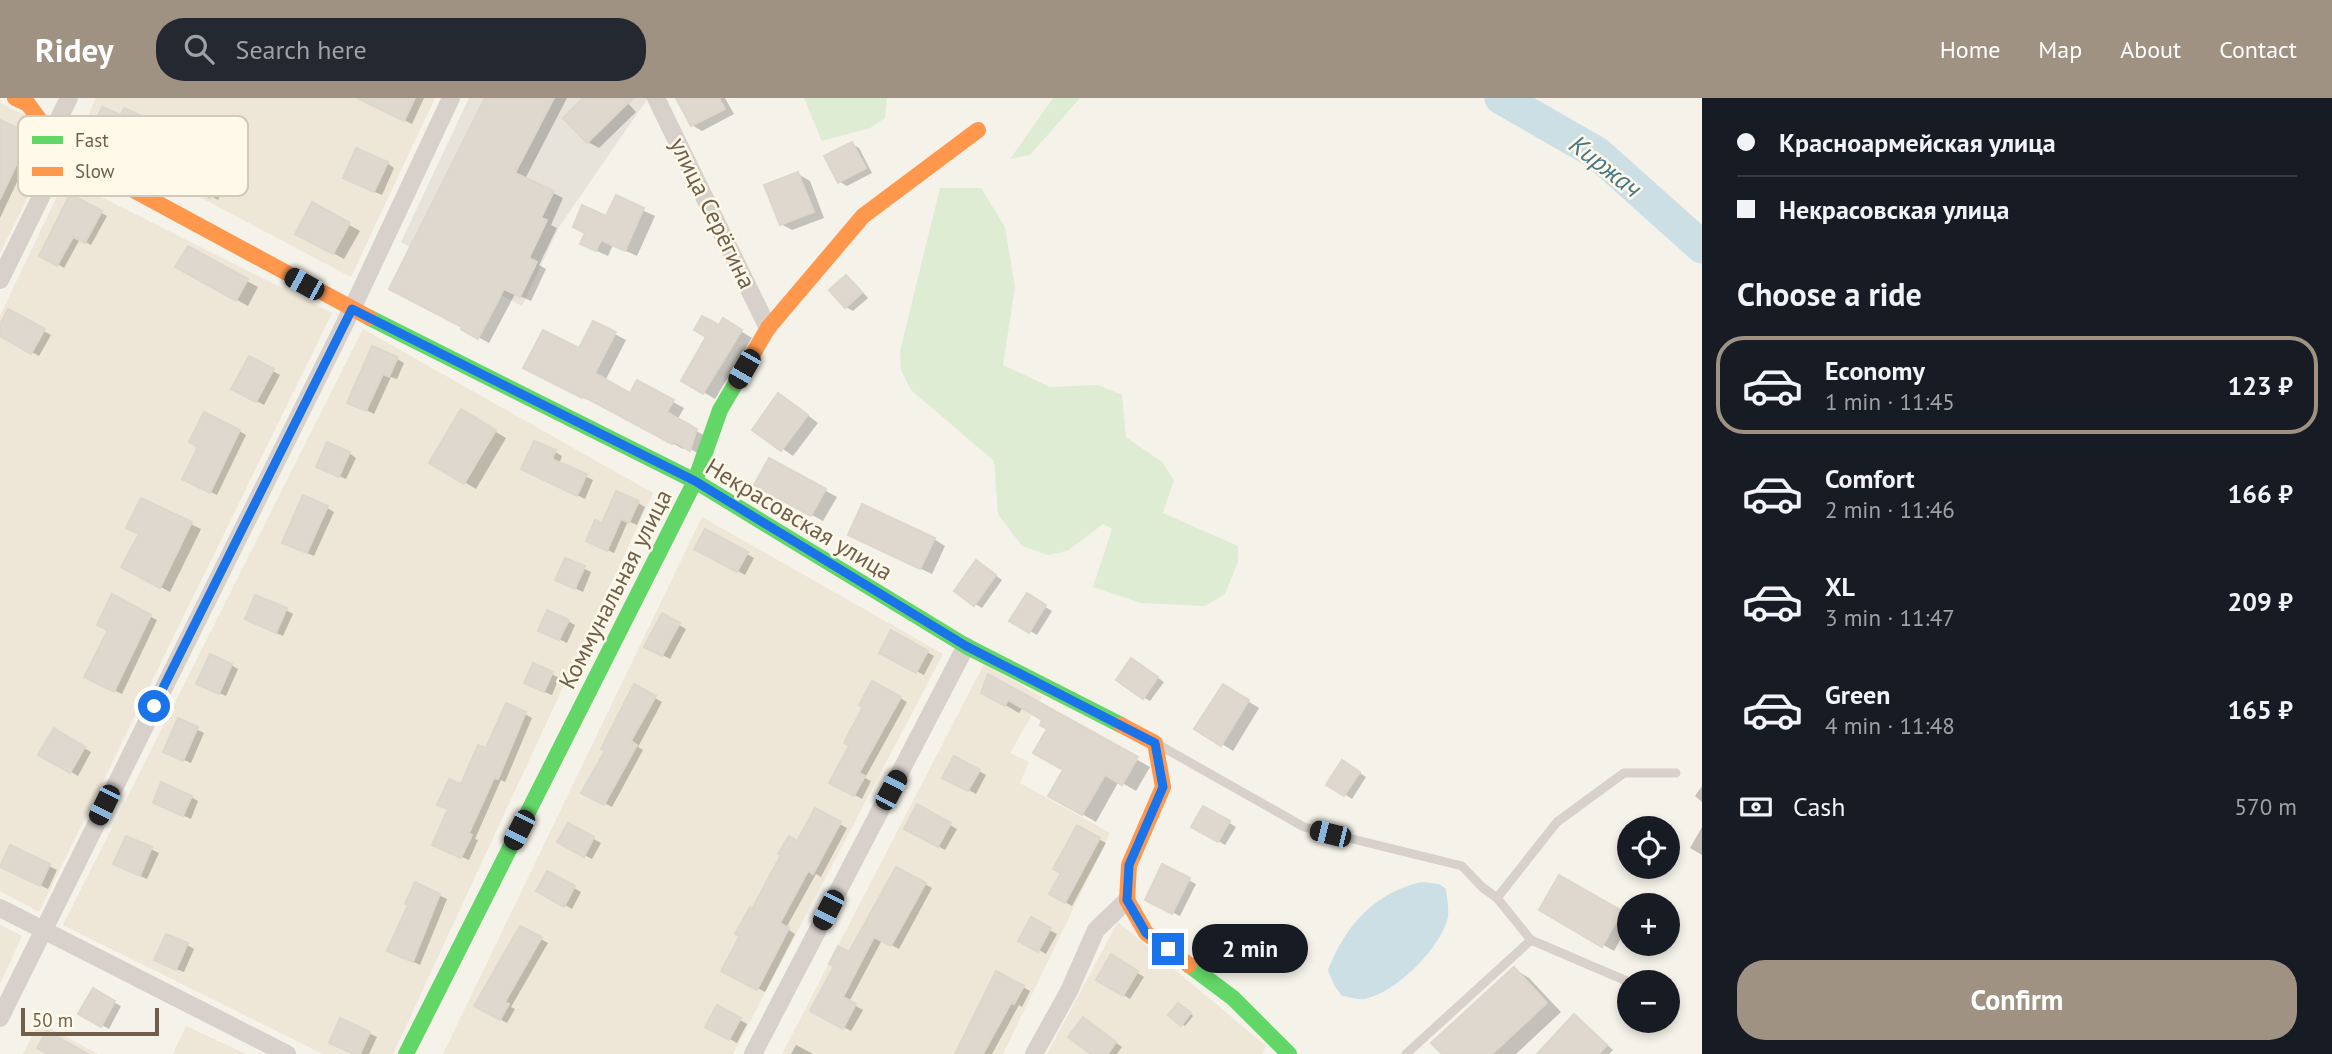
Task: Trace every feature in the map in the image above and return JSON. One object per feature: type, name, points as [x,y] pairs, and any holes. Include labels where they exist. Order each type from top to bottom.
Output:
[{"type":"street","name":"Некрасовская улица","points":[[15,98],[27,104],[36,116]]},
{"type":"street","points":[[60,116],[69,98]]},
{"type":"street","points":[[0,1018],[352,309],[450,98]]},
{"type":"street","name":"улица Серёгина","points":[[656,98],[768,328]]},
{"type":"street","name":"Коммунальная улица","points":[[406,1054],[695,481],[720,410],[768,328],[863,216],[978,130]]},
{"type":"street","points":[[0,280],[41,196]]},
{"type":"street","name":"Некрасовская улица","points":[[144,196],[352,309],[695,481],[966,646],[1155,743]]},
{"type":"street","points":[[753,1054],[966,646]]},
{"type":"street","points":[[1155,743],[1163,787],[1129,865],[1127,900],[1146,933],[1233,998],[1289,1054]]},
{"type":"street","points":[[1034,1054],[1069,991],[1096,929],[1127,900]]},
{"type":"street","points":[[0,908],[287,1054]]},
{"type":"lane","points":[[1155,743],[1304,827],[1462,866],[1497,898],[1531,940],[1617,977]]},
{"type":"lane","points":[[1497,898],[1557,822],[1624,773],[1676,773]]},
{"type":"lane","points":[[1406,1054],[1531,940]]},
{"type":"shaded area","points":[[96,98],[435,98],[351,277],[197,196],[248,196],[248,116],[88,116]]},
{"type":"shaded area","points":[[469,98],[648,98],[559,227],[522,306],[401,242]]},
{"type":"shaded area","points":[[0,103],[27,116],[18,116],[18,196],[28,196],[0,253]]},
{"type":"shaded area","points":[[57,196],[99,196],[332,313],[39,912],[0,891],[0,316]]},
{"type":"shaded area","points":[[363,329],[653,493],[393,1054],[323,1054],[63,925]]},
{"type":"shaded area","points":[[702,517],[943,654],[733,1054],[443,1054]]},
{"type":"shaded area","points":[[984,664],[1042,697],[1010,753],[1029,762],[1020,783],[1110,833],[1003,1054],[782,1054]]},
{"type":"shaded area","points":[[1422,882],[1439,884],[1446,889],[1448,907],[1444,929],[1427,955],[1402,979],[1376,995],[1364,999],[1342,996],[1328,970],[1353,925],[1364,913],[1390,894]]},
{"type":"shaded area","points":[[1118,922],[1266,1046],[1262,1054],[1047,1054]]},
{"type":"shaded area","points":[[0,925],[22,936],[0,984]]},
{"type":"shaded area","points":[[39,1022],[98,1054],[23,1054]]},
{"type":"shaded area","points":[[186,1026],[246,1054],[173,1054]]},
{"type":"green space","points":[[804,98],[887,98],[885,118],[870,128],[822,141]]},
{"type":"green space","points":[[1053,98],[1080,98],[1030,155],[1010,159]]},
{"type":"green space","points":[[940,188],[981,188],[1005,227],[1015,287],[1003,365],[1050,387],[1098,385],[1122,395],[1126,437],[1162,462],[1174,480],[1163,513],[1238,546],[1238,562],[1225,594],[1205,606],[1141,603],[1093,587],[1112,529],[1103,524],[1067,551],[1048,555],[1022,546],[998,514],[994,461],[911,390],[901,370],[900,351]]},
{"type":"building","points":[[357,98],[415,98],[404,121]]},
{"type":"building","points":[[485,98],[554,98],[515,173],[554,191],[541,218],[547,220],[529,258],[537,262],[520,297],[504,289],[478,339],[461,329],[462,327],[389,289]]},
{"type":"building","points":[[583,98],[633,98],[587,143],[563,118]]},
{"type":"building","points":[[676,98],[719,98],[725,109],[691,126]]},
{"type":"building","points":[[102,107],[121,115],[124,108],[140,115],[140,116],[98,116]]},
{"type":"building","points":[[0,120],[18,128],[18,161],[0,199]]},
{"type":"building","points":[[852,142],[866,168],[838,183],[824,156]]},
{"type":"building","points":[[356,148],[388,162],[374,192],[343,178]]},
{"type":"building","points":[[798,172],[814,212],[780,225],[764,185]]},
{"type":"building","points":[[616,195],[644,208],[625,251],[601,240],[596,251],[580,244],[585,233],[573,227],[582,205],[606,216]]},
{"type":"building","points":[[69,196],[102,211],[85,243],[73,237],[57,266],[39,256]]},
{"type":"building","points":[[312,202],[350,223],[333,254],[295,234]]},
{"type":"building","points":[[188,246],[248,279],[236,301],[175,267]]},
{"type":"building","points":[[846,275],[862,293],[845,308],[829,290]]},
{"type":"building","points":[[8,309],[45,329],[31,354],[0,336],[0,324]]},
{"type":"building","points":[[702,316],[719,325],[723,318],[742,330],[703,394],[681,381],[706,337],[694,330]]},
{"type":"building","points":[[593,321],[616,332],[595,373],[630,393],[637,380],[674,400],[667,412],[697,429],[690,451],[523,368],[543,330],[579,348]]},
{"type":"building","points":[[372,346],[398,357],[389,377],[383,374],[366,411],[347,403]]},
{"type":"building","points":[[249,356],[274,369],[256,402],[231,389]]},
{"type":"building","points":[[778,393],[808,415],[781,451],[752,430]]},
{"type":"building","points":[[461,409],[496,430],[464,484],[429,463]]},
{"type":"building","points":[[204,412],[240,430],[210,493],[182,479],[198,447],[189,442]]},
{"type":"building","points":[[534,441],[556,450],[552,459],[587,474],[577,496],[521,469]]},
{"type":"building","points":[[327,442],[350,452],[339,477],[316,467]]},
{"type":"building","points":[[769,458],[826,489],[811,516],[754,485]]},
{"type":"building","points":[[616,491],[639,501],[629,523],[621,519],[607,551],[586,541],[595,520],[602,523]]},
{"type":"building","points":[[303,495],[328,506],[307,553],[282,543]]},
{"type":"building","points":[[141,498],[192,522],[160,588],[121,567],[139,534],[126,528]]},
{"type":"building","points":[[862,504],[935,538],[920,569],[848,535]]},
{"type":"building","points":[[705,529],[748,552],[737,572],[694,549]]},
{"type":"building","points":[[565,558],[585,566],[575,589],[555,580]]},
{"type":"building","points":[[976,560],[996,575],[974,606],[954,591]]},
{"type":"building","points":[[1027,593],[1046,605],[1029,633],[1009,621]]},
{"type":"building","points":[[112,594],[151,615],[114,692],[84,677],[108,630],[97,625]]},
{"type":"building","points":[[255,595],[287,608],[276,633],[245,619]]},
{"type":"building","points":[[547,610],[569,620],[559,640],[538,631]]},
{"type":"building","points":[[662,613],[680,623],[662,656],[644,647]]},
{"type":"building","points":[[891,630],[928,651],[916,673],[879,653]]},
{"type":"building","points":[[210,654],[232,664],[219,694],[196,684]]},
{"type":"building","points":[[1131,658],[1158,677],[1143,699],[1116,680]]},
{"type":"building","points":[[533,663],[553,672],[544,692],[524,683]]},
{"type":"building","points":[[988,674],[1138,757],[1122,785],[1105,775],[1082,815],[1048,796],[1063,770],[1033,753],[1047,729],[1040,725],[1042,720],[1008,700],[1005,706],[981,693]]},
{"type":"building","points":[[872,681],[901,697],[859,773],[865,776],[854,796],[829,783],[849,746],[844,743],[863,707],[859,705]]},
{"type":"building","points":[[634,684],[656,696],[631,741],[637,745],[604,805],[581,793],[605,751],[601,749]]},
{"type":"building","points":[[1223,684],[1249,700],[1221,746],[1194,729]]},
{"type":"building","points":[[506,703],[526,712],[498,779],[494,778],[469,833],[472,835],[461,858],[432,845],[448,809],[437,805],[449,779],[461,784],[478,745],[486,748]]},
{"type":"building","points":[[178,718],[198,727],[183,761],[163,752]]},
{"type":"building","points":[[54,728],[85,747],[70,773],[38,755]]},
{"type":"building","points":[[954,756],[980,770],[968,791],[942,778]]},
{"type":"building","points":[[1342,760],[1360,772],[1344,796],[1326,785]]},
{"type":"building","points":[[161,782],[192,796],[183,816],[153,803]]},
{"type":"building","points":[[917,804],[951,823],[938,847],[904,829]]},
{"type":"building","points":[[1203,806],[1230,821],[1218,842],[1191,827]]},
{"type":"building","points":[[815,808],[841,822],[813,874],[808,871],[780,923],[789,928],[757,990],[721,971],[740,936],[735,934],[750,907],[752,909],[781,855],[778,854],[789,836],[797,841]]},
{"type":"building","points":[[568,823],[594,837],[584,857],[557,842]]},
{"type":"building","points":[[1077,825],[1100,838],[1065,903],[1049,894],[1061,873],[1053,869]]},
{"type":"building","points":[[126,836],[152,847],[140,876],[113,864]]},
{"type":"building","points":[[10,845],[50,864],[40,886],[0,867]]},
{"type":"building","points":[[1162,864],[1190,878],[1172,914],[1145,900]]},
{"type":"building","points":[[896,867],[926,883],[891,946],[874,937],[843,997],[856,1004],[843,1029],[810,1011],[834,966],[829,964],[838,946],[849,952]]},
{"type":"building","points":[[547,871],[575,886],[564,907],[536,891]]},
{"type":"building","points":[[1559,875],[1617,908],[1617,920],[1602,947],[1539,910]]},
{"type":"building","points":[[415,882],[440,894],[413,962],[387,951],[408,905],[405,904]]},
{"type":"building","points":[[1031,917],[1051,928],[1038,952],[1018,941]]},
{"type":"building","points":[[520,926],[542,937],[505,1002],[509,1004],[500,1020],[474,1006]]},
{"type":"building","points":[[166,934],[188,943],[176,970],[154,960]]},
{"type":"building","points":[[1111,954],[1138,971],[1123,996],[1096,980]]},
{"type":"building","points":[[1514,967],[1547,1003],[1492,1054],[1442,1054],[1431,1043]]},
{"type":"building","points":[[996,971],[1024,986],[1014,1004],[1011,1003],[983,1054],[955,1054]]},
{"type":"building","points":[[93,988],[115,1001],[101,1027],[78,1014]]},
{"type":"building","points":[[1178,1003],[1191,1013],[1181,1026],[1168,1015]]},
{"type":"building","points":[[717,1005],[741,1018],[729,1040],[705,1027]]},
{"type":"building","points":[[1574,1014],[1607,1045],[1599,1054],[1537,1054]]},
{"type":"building","points":[[1083,1017],[1116,1042],[1108,1054],[1091,1054],[1068,1037]]},
{"type":"building","points":[[340,1018],[370,1032],[360,1054],[329,1043]]},
{"type":"building","points":[[47,1031],[88,1054],[48,1054],[37,1048]]},
{"type":"waterway","name":"Киржач","points":[[1501,98],[1597,153],[1702,247]]},
{"type":"traffic: fast","points":[[370,318],[695,481],[966,646],[1121,725]]},
{"type":"traffic: fast","points":[[406,1054],[695,481],[720,410],[737,381]]},
{"type":"traffic: fast","points":[[1189,965],[1233,998],[1289,1054]]},
{"type":"traffic: slow","points":[[15,98],[28,104],[37,116]]},
{"type":"traffic: slow","points":[[737,381],[768,328],[863,216],[978,130]]},
{"type":"traffic: slow","points":[[144,196],[370,318]]},
{"type":"traffic: slow","points":[[1121,725],[1155,743],[1163,787],[1129,865],[1127,900],[1146,933],[1189,965]]},
{"type":"route","points":[[154,706],[352,309],[695,481],[966,646],[1155,743],[1163,787],[1129,865],[1127,900],[1146,933],[1168,949]]}]
